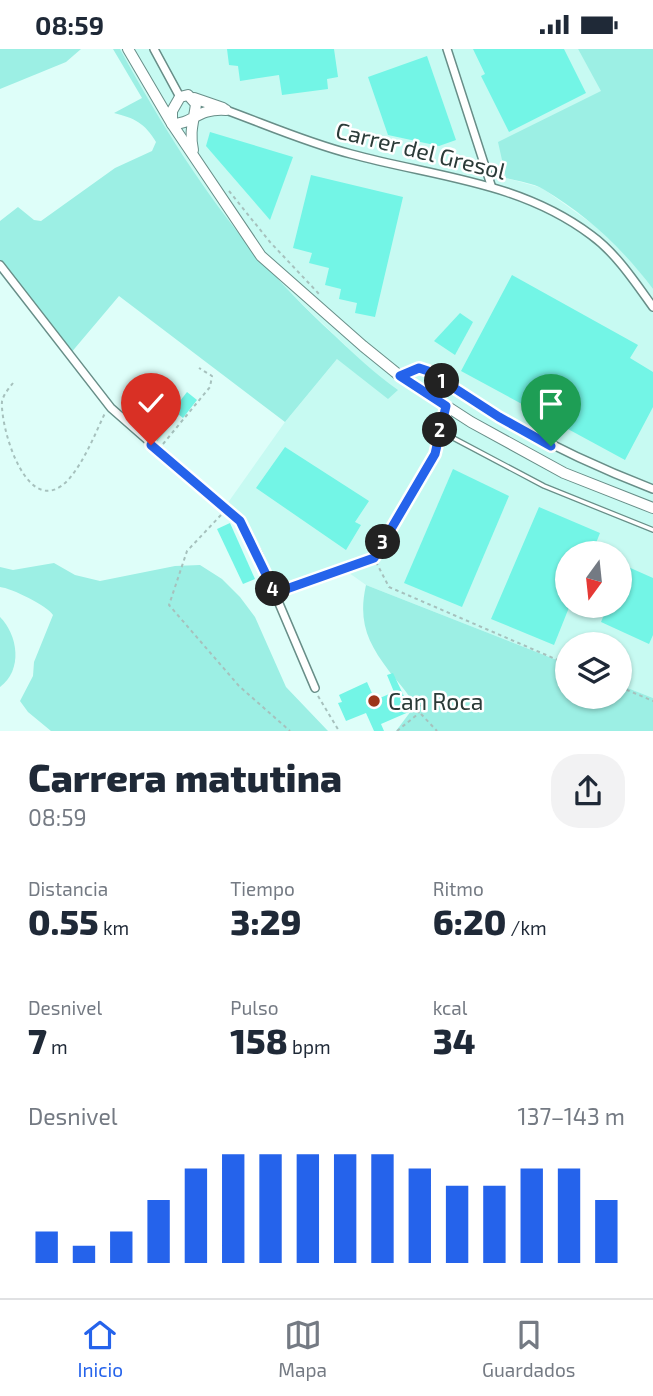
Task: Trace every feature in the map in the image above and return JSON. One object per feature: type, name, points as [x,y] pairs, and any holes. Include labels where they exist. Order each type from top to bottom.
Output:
[{"type":"street","points":[[128,49],[172,124],[261,256],[400,376],[446,406],[564,473],[653,508]]},
{"type":"street","points":[[154,49],[180,97]]},
{"type":"street","points":[[447,49],[491,185]]},
{"type":"street","points":[[151,88],[168,98],[188,95],[213,102],[226,110]]},
{"type":"street","points":[[172,124],[172,111],[180,97]]},
{"type":"street","points":[[194,98],[196,106],[189,129],[194,157]]},
{"type":"street","points":[[172,124],[186,123],[192,116],[207,109],[226,110]]},
{"type":"street","name":"Carrer del Gresol","points":[[226,110],[351,154],[491,185],[550,209],[592,235],[616,258],[653,307]]},
{"type":"street","points":[[0,265],[111,408],[226,509],[246,530],[315,688]]},
{"type":"street","points":[[400,376],[419,368],[428,371],[499,417],[551,446],[653,489]]},
{"type":"lane","points":[[275,593],[374,558],[435,454],[446,406]]},
{"type":"lane","points":[[440,431],[544,486],[653,530]]},
{"type":"path","points":[[222,181],[270,242],[324,298]]},
{"type":"path","points":[[157,449],[182,424],[210,387],[212,376],[199,368]]},
{"type":"path","points":[[13,383],[1,403],[3,428],[18,469],[26,483],[33,488],[56,488],[68,480],[106,411],[111,408]]},
{"type":"path","points":[[226,509],[187,551],[169,605],[239,686],[290,731]]},
{"type":"path","points":[[374,558],[389,587],[555,659]]},
{"type":"path","points":[[315,688],[338,731]]},
{"type":"path","points":[[632,692],[653,701]]},
{"type":"path","points":[[397,731],[420,712],[421,705]]},
{"type":"path","points":[[420,712],[437,731]]},
{"type":"shaded area","points":[[0,49],[81,49],[66,62],[0,89]]},
{"type":"shaded area","points":[[113,49],[120,49],[166,128],[214,201],[269,269],[300,302],[398,390],[388,399],[337,359],[285,422],[119,296],[70,354],[63,340],[0,260],[0,221],[18,207],[34,220],[41,221],[115,168],[152,151],[156,142],[148,130],[133,119],[114,113],[142,98]]},
{"type":"shaded area","points":[[120,49],[578,49],[602,91],[506,178],[542,188],[595,226],[624,251],[653,289],[653,698],[632,690],[632,632],[555,632],[555,659],[366,585],[345,570],[281,597],[247,523],[227,504],[285,422],[347,347],[278,281],[210,199],[152,108]]},
{"type":"shaded area","points":[[578,49],[653,49],[653,289],[616,246],[589,221],[539,187],[506,178],[498,142],[601,91]]},
{"type":"shaded area","points":[[149,383],[179,415],[156,443],[122,409],[144,384]]},
{"type":"shaded area","points":[[54,563],[75,575],[100,581],[175,566],[200,565],[222,579],[240,597],[255,617],[286,687],[328,731],[51,731],[28,712],[20,701],[33,676],[34,662],[53,615],[29,598],[0,587],[0,567],[13,570]]},
{"type":"shaded area","points":[[366,585],[555,659],[555,709],[632,709],[632,690],[653,698],[653,731],[396,731],[414,707],[370,641],[364,620]]},
{"type":"shaded area","points":[[0,617],[11,633],[15,662],[7,680],[0,687]]},
{"type":"building","points":[[227,49],[334,49],[338,77],[327,79],[328,89],[282,95],[279,75],[240,81],[238,66],[229,65]]},
{"type":"building","points":[[473,49],[564,49],[586,93],[509,132],[481,76],[485,74]]},
{"type":"building","points":[[427,56],[456,140],[439,146],[388,135],[368,77]]},
{"type":"building","points":[[210,132],[293,157],[270,220],[206,146]]},
{"type":"building","points":[[311,175],[403,197],[375,317],[355,313],[357,303],[339,299],[341,289],[325,285],[329,268],[309,263],[312,253],[293,248]]},
{"type":"building","points":[[512,275],[638,345],[630,358],[653,372],[653,407],[625,460],[461,371]]},
{"type":"building","points":[[460,313],[473,322],[455,355],[434,341]]},
{"type":"building","points":[[187,392],[197,400],[183,418],[173,410]]},
{"type":"building","points":[[285,447],[369,501],[355,522],[361,525],[346,550],[256,488]]},
{"type":"building","points":[[453,469],[509,496],[462,607],[404,583]]},
{"type":"building","points":[[539,507],[600,533],[597,541],[555,541],[555,618],[565,618],[559,632],[555,632],[554,645],[491,619]]},
{"type":"building","points":[[230,523],[255,579],[243,584],[217,529]]},
{"type":"building","points":[[632,569],[653,578],[653,635],[649,644],[632,636],[632,632],[623,632],[601,622],[603,618],[632,618]]},
{"type":"building","name":"Can Roca","points":[[393,673],[411,711],[381,724],[384,731],[374,731],[366,713],[346,721],[338,703],[342,702],[339,695],[367,682],[375,700],[394,692],[387,675]]},
{"type":"place","name":"Can Roca","points":[[374,701]]},
{"type":"route","points":[[151,445],[240,521],[275,593],[374,558],[435,454],[446,406],[400,376],[419,368],[428,371],[499,417],[551,446]]}]
